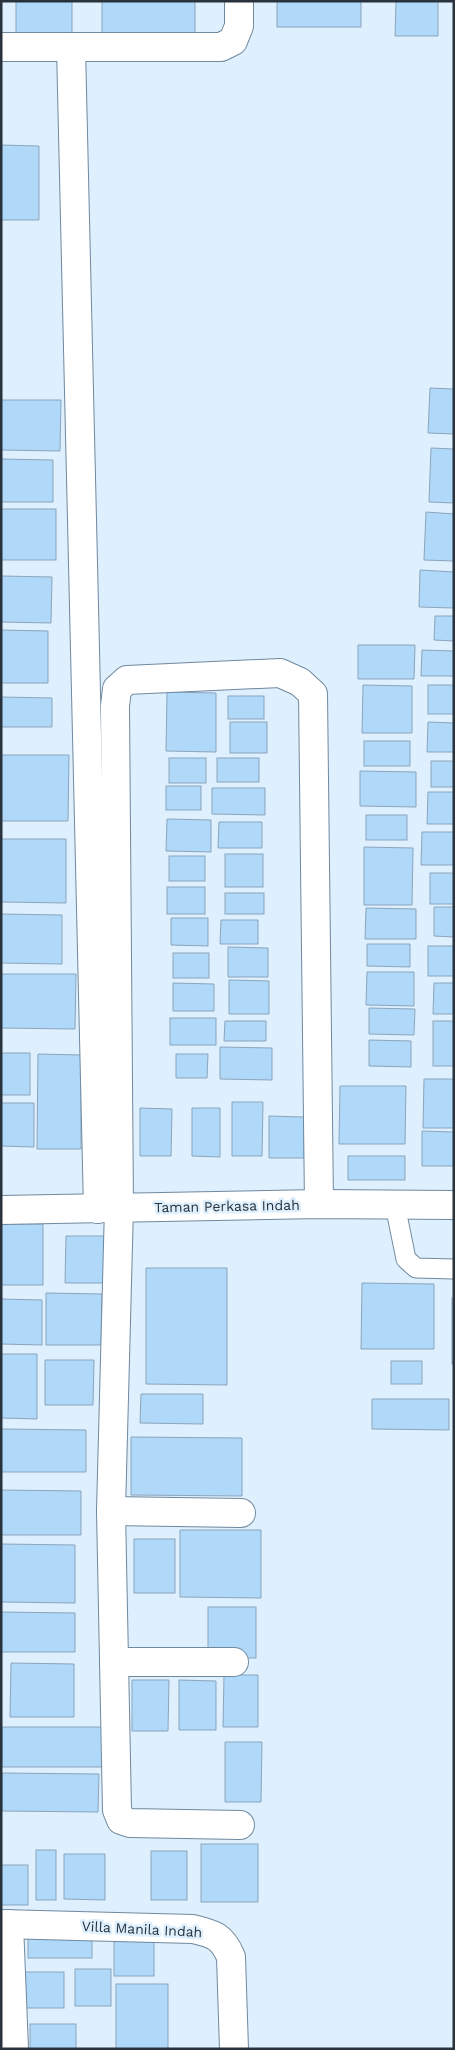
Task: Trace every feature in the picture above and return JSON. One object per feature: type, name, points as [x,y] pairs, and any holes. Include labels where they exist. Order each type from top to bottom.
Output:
[{"type":"street","points":[[1,47],[221,47],[233,41],[239,26],[239,1]]},
{"type":"street","points":[[71,47],[108,1208],[117,1810],[121,1820],[130,1823],[240,1825]]},
{"type":"street","points":[[108,1208],[115,716],[117,689],[126,680],[280,673],[300,682],[313,694],[319,1204]]},
{"type":"street","name":"Taman Perkasa Indah","points":[[1,1210],[319,1204],[454,1205]]},
{"type":"street","points":[[112,1511],[241,1513]]},
{"type":"street","points":[[114,1662],[234,1662]]},
{"type":"street","points":[[5,1924],[14,2049]]},
{"type":"street","name":"Villa Manila Indah","points":[[5,1924],[193,1929],[212,1933],[225,1943],[231,1957],[234,2049]]},
{"type":"lane","points":[[395,1205],[406,1259],[416,1268],[454,1269]]},
{"type":"building","points":[[16,1],[72,1],[72,37],[16,37]]},
{"type":"building","points":[[102,1],[195,1],[195,41],[102,41]]},
{"type":"building","points":[[277,1],[361,1],[361,27],[277,27]]},
{"type":"building","points":[[396,1],[438,1],[438,36],[395,36]]},
{"type":"building","points":[[1,145],[39,146],[39,220],[1,220]]},
{"type":"building","points":[[430,388],[454,389],[454,434],[428,433]]},
{"type":"building","points":[[1,400],[61,400],[60,451],[1,450]]},
{"type":"building","points":[[431,448],[454,449],[454,503],[429,502]]},
{"type":"building","points":[[1,459],[53,460],[53,502],[1,502]]},
{"type":"building","points":[[1,509],[56,509],[56,560],[1,560]]},
{"type":"building","points":[[426,512],[454,514],[454,561],[424,560]]},
{"type":"building","points":[[420,570],[454,572],[454,608],[419,607]]},
{"type":"building","points":[[1,576],[52,577],[51,623],[1,622]]},
{"type":"building","points":[[435,616],[454,616],[454,641],[434,640]]},
{"type":"building","points":[[1,630],[48,631],[48,683],[1,683]]},
{"type":"building","points":[[358,645],[415,645],[414,679],[358,679]]},
{"type":"building","points":[[422,650],[454,651],[454,676],[421,676]]},
{"type":"building","points":[[363,685],[412,686],[412,733],[362,733]]},
{"type":"building","points":[[428,685],[454,685],[454,714],[428,714]]},
{"type":"building","points":[[167,692],[216,693],[216,752],[166,751]]},
{"type":"building","points":[[228,696],[264,696],[264,719],[228,719]]},
{"type":"building","points":[[1,697],[52,698],[52,727],[1,727]]},
{"type":"building","points":[[230,722],[267,722],[267,753],[230,753]]},
{"type":"building","points":[[428,722],[454,723],[454,752],[427,752]]},
{"type":"building","points":[[364,741],[410,741],[410,766],[364,766]]},
{"type":"building","points":[[1,755],[69,755],[68,821],[1,821]]},
{"type":"building","points":[[169,758],[206,758],[206,783],[169,783]]},
{"type":"building","points":[[217,758],[259,758],[259,782],[217,782]]},
{"type":"building","points":[[431,761],[454,761],[454,787],[431,787]]},
{"type":"building","points":[[360,771],[416,772],[416,807],[360,806]]},
{"type":"building","points":[[166,786],[201,786],[201,810],[166,810]]},
{"type":"building","points":[[212,788],[265,788],[265,815],[212,814]]},
{"type":"building","points":[[428,792],[454,792],[454,824],[427,824]]},
{"type":"building","points":[[366,815],[407,815],[407,840],[366,840]]},
{"type":"building","points":[[167,819],[211,820],[211,852],[166,851]]},
{"type":"building","points":[[219,822],[262,822],[262,848],[218,848]]},
{"type":"building","points":[[422,832],[454,832],[454,865],[421,865]]},
{"type":"building","points":[[1,839],[66,839],[66,903],[1,902]]},
{"type":"building","points":[[364,847],[413,848],[412,905],[364,905]]},
{"type":"building","points":[[225,854],[263,854],[263,887],[225,887]]},
{"type":"building","points":[[169,856],[205,856],[205,881],[169,881]]},
{"type":"building","points":[[430,873],[454,873],[454,904],[430,904]]},
{"type":"building","points":[[167,887],[205,887],[205,914],[167,914]]},
{"type":"building","points":[[225,893],[264,893],[264,914],[225,914]]},
{"type":"building","points":[[434,907],[454,907],[454,937],[434,936]]},
{"type":"building","points":[[366,908],[416,909],[416,939],[365,939]]},
{"type":"building","points":[[1,914],[62,915],[62,964],[1,963]]},
{"type":"building","points":[[171,918],[208,918],[208,946],[171,945]]},
{"type":"building","points":[[221,920],[258,920],[258,944],[220,944]]},
{"type":"building","points":[[367,944],[410,944],[410,967],[367,966]]},
{"type":"building","points":[[428,946],[454,946],[454,976],[428,976]]},
{"type":"building","points":[[228,947],[268,948],[268,977],[228,977]]},
{"type":"building","points":[[173,953],[209,953],[209,978],[173,978]]},
{"type":"building","points":[[367,972],[414,972],[414,1006],[366,1005]]},
{"type":"building","points":[[1,974],[76,974],[75,1029],[1,1028]]},
{"type":"building","points":[[229,980],[269,981],[269,1014],[229,1014]]},
{"type":"building","points":[[173,983],[214,984],[214,1011],[173,1011]]},
{"type":"building","points":[[434,983],[454,983],[454,1014],[433,1014]]},
{"type":"building","points":[[369,1008],[415,1009],[414,1035],[369,1034]]},
{"type":"building","points":[[170,1018],[216,1018],[216,1045],[170,1045]]},
{"type":"building","points":[[225,1021],[266,1021],[266,1041],[224,1041]]},
{"type":"building","points":[[433,1021],[454,1021],[454,1066],[433,1066]]},
{"type":"building","points":[[369,1040],[411,1041],[411,1067],[369,1066]]},
{"type":"building","points":[[220,1047],[272,1048],[272,1080],[220,1079]]},
{"type":"building","points":[[1,1053],[30,1053],[30,1095],[1,1095]]},
{"type":"building","points":[[38,1054],[81,1055],[81,1149],[37,1149]]},
{"type":"building","points":[[176,1054],[208,1054],[207,1078],[176,1078]]},
{"type":"building","points":[[424,1079],[454,1079],[454,1128],[423,1128]]},
{"type":"building","points":[[340,1086],[406,1086],[405,1144],[339,1144]]},
{"type":"building","points":[[232,1102],[263,1102],[262,1156],[232,1156]]},
{"type":"building","points":[[1,1103],[34,1103],[34,1147],[1,1146]]},
{"type":"building","points":[[140,1108],[172,1109],[171,1156],[140,1156]]},
{"type":"building","points":[[192,1108],[220,1108],[220,1157],[192,1156]]},
{"type":"building","points":[[269,1116],[304,1117],[304,1158],[269,1158]]},
{"type":"building","points":[[422,1131],[454,1132],[454,1166],[422,1166]]},
{"type":"building","points":[[348,1156],[405,1156],[405,1180],[348,1180]]},
{"type":"building","points":[[1,1224],[43,1224],[43,1285],[1,1285]]},
{"type":"building","points":[[66,1236],[105,1236],[105,1283],[65,1283]]},
{"type":"building","points":[[146,1268],[227,1268],[227,1385],[146,1384]]},
{"type":"building","points":[[362,1283],[434,1284],[434,1349],[361,1349]]},
{"type":"building","points":[[46,1293],[102,1294],[101,1345],[46,1345]]},
{"type":"building","points":[[452,1298],[454,1298],[454,1364],[452,1364]]},
{"type":"building","points":[[1,1299],[42,1300],[42,1345],[1,1344]]},
{"type":"building","points":[[1,1354],[37,1354],[37,1419],[1,1418]]},
{"type":"building","points":[[45,1360],[94,1360],[93,1405],[45,1405]]},
{"type":"building","points":[[391,1361],[422,1361],[422,1384],[391,1384]]},
{"type":"building","points":[[141,1394],[203,1394],[203,1424],[140,1423]]},
{"type":"building","points":[[372,1399],[449,1399],[449,1430],[372,1429]]},
{"type":"building","points":[[1,1429],[86,1430],[86,1472],[1,1472]]},
{"type":"building","points":[[131,1437],[242,1438],[242,1496],[131,1495]]},
{"type":"building","points":[[1,1490],[81,1491],[81,1535],[1,1535]]},
{"type":"building","points":[[180,1530],[261,1530],[261,1598],[180,1597]]},
{"type":"building","points":[[134,1539],[175,1539],[175,1593],[134,1593]]},
{"type":"building","points":[[1,1544],[75,1545],[75,1603],[1,1602]]},
{"type":"building","points":[[208,1607],[256,1607],[256,1658],[208,1658]]},
{"type":"building","points":[[1,1612],[75,1613],[75,1652],[1,1652]]},
{"type":"building","points":[[11,1663],[74,1664],[74,1717],[10,1717]]},
{"type":"building","points":[[224,1675],[258,1675],[258,1727],[223,1727]]},
{"type":"building","points":[[132,1680],[169,1680],[168,1731],[132,1731]]},
{"type":"building","points":[[179,1680],[216,1681],[216,1730],[179,1730]]},
{"type":"building","points":[[2,1727],[104,1727],[104,1767],[2,1767]]},
{"type":"building","points":[[225,1742],[262,1742],[261,1802],[225,1802]]},
{"type":"building","points":[[2,1773],[99,1774],[98,1812],[2,1811]]},
{"type":"building","points":[[201,1844],[258,1844],[258,1902],[201,1902]]},
{"type":"building","points":[[36,1850],[56,1850],[56,1900],[36,1900]]},
{"type":"building","points":[[151,1851],[187,1851],[187,1900],[151,1900]]},
{"type":"building","points":[[64,1854],[105,1854],[105,1900],[64,1899]]},
{"type":"building","points":[[1,1865],[28,1865],[28,1905],[1,1905]]},
{"type":"building","points":[[28,1928],[92,1928],[92,1958],[28,1958]]},
{"type":"building","points":[[114,1929],[154,1929],[154,1976],[114,1976]]},
{"type":"building","points":[[75,1969],[111,1969],[111,2006],[75,2006]]},
{"type":"building","points":[[20,1972],[64,1972],[64,2008],[20,2008]]},
{"type":"building","points":[[116,1984],[168,1984],[168,2049],[116,2049]]},
{"type":"building","points":[[30,2024],[76,2024],[76,2049],[30,2049]]}]
